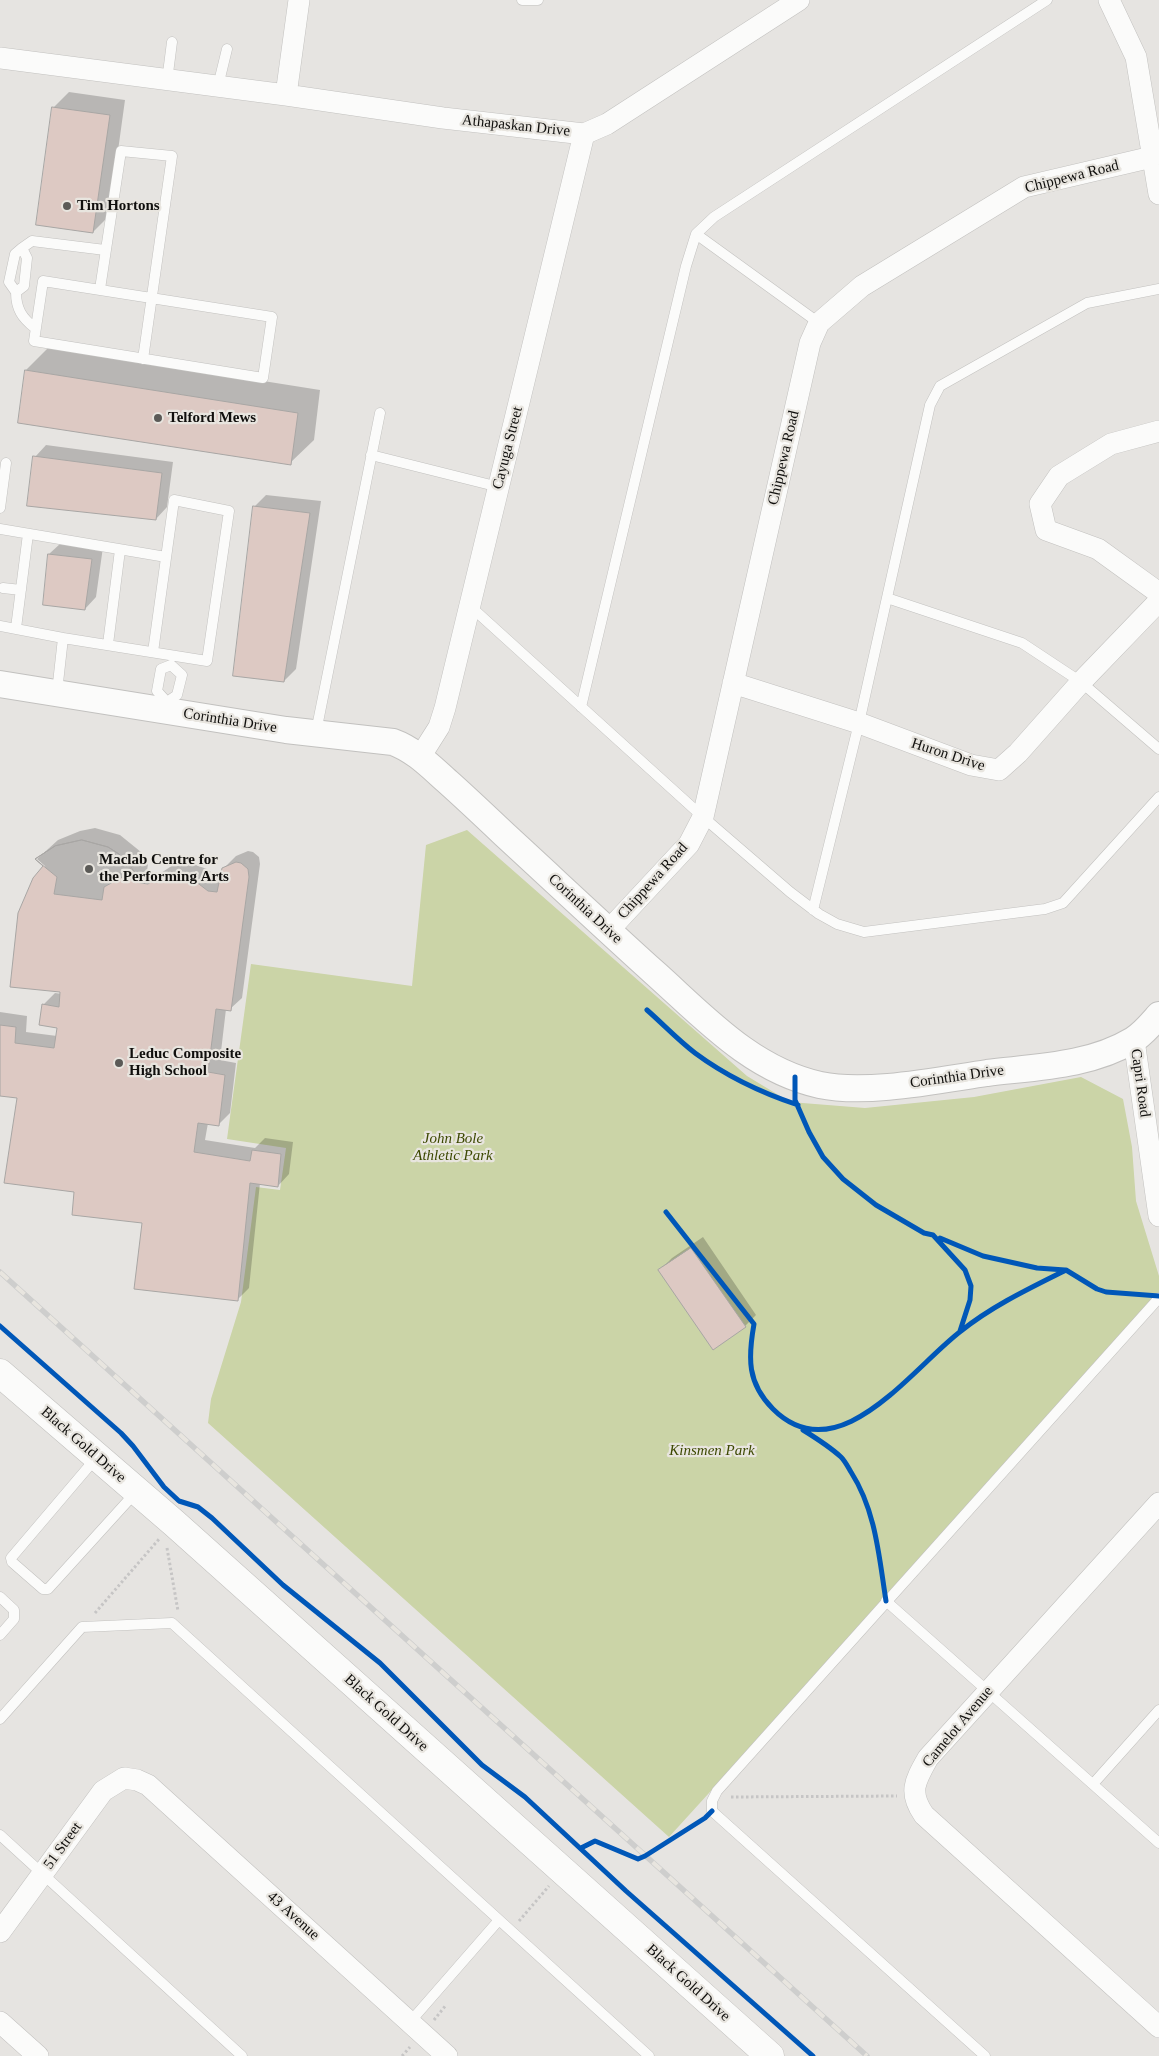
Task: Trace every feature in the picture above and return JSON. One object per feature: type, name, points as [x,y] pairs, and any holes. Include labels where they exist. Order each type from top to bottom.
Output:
[{"type":"main road","name":"Black Gold Drive","points":[[0,1373],[136,1491],[169,1528],[770,2056]]},
{"type":"street","points":[[286,95],[299,0]]},
{"type":"street","name":"Athapaskan Drive","points":[[0,58],[286,95],[443,118],[584,134],[607,124],[799,0]]},
{"type":"street","points":[[1109,0],[1136,57],[1159,194]]},
{"type":"street","name":"Cayuga Street","points":[[420,757],[439,727],[446,708],[584,134]]},
{"type":"street","name":"Chippewa Road","points":[[608,931],[689,844],[703,817],[810,344],[819,323],[862,286],[1024,187],[1152,157]]},
{"type":"street","points":[[1159,431],[1111,444],[1059,476],[1040,504],[1046,530],[1098,549],[1159,593]]},
{"type":"street","name":"Huron Drive","points":[[733,683],[859,723],[971,766],[999,770],[1018,753],[1081,682],[1159,601]]},
{"type":"street","name":"Corinthia Drive","points":[[0,684],[56,693],[166,706],[316,733],[393,742],[406,747],[420,757],[608,931],[734,1044],[764,1064],[819,1085],[843,1088],[903,1085],[1072,1062],[1112,1051],[1134,1040],[1159,1015]]},
{"type":"street","name":"Capri Road","points":[[1134,1040],[1159,1216]]},
{"type":"street","name":"Camelot Avenue","points":[[915,1796],[915,1786],[928,1758],[1159,1503]]},
{"type":"street","name":"51 Street","points":[[0,1932],[103,1791],[124,1778],[137,1780]]},
{"type":"street","name":"43 Avenue","points":[[137,1780],[148,1785],[447,2056]]},
{"type":"street","points":[[915,1796],[915,1803],[924,1816],[1159,2027]]},
{"type":"street","points":[[0,2022],[38,2056]]},
{"type":"lane","points":[[522,0],[538,0]]},
{"type":"lane","points":[[580,707],[684,276],[696,234],[714,217],[1047,0]]},
{"type":"lane","points":[[167,81],[172,42]]},
{"type":"lane","points":[[218,86],[227,49]]},
{"type":"lane","points":[[100,289],[121,151],[172,156],[143,359]]},
{"type":"lane","points":[[696,234],[819,323]]},
{"type":"lane","points":[[35,328],[19,313],[16,304],[16,292],[24,286],[27,258],[22,248],[32,241],[105,250]]},
{"type":"lane","points":[[43,280],[152,298],[272,317],[264,378],[34,341],[43,280]]},
{"type":"lane","points":[[813,910],[859,723],[930,405],[940,386],[1087,302],[1159,290]]},
{"type":"lane","points":[[316,733],[380,413]]},
{"type":"lane","points":[[371,455],[499,487]]},
{"type":"lane","points":[[0,508],[6,463]]},
{"type":"lane","points":[[0,626],[153,652],[171,660],[207,661],[229,511],[174,500],[153,652]]},
{"type":"lane","points":[[0,529],[166,557]]},
{"type":"lane","points":[[16,628],[28,534]]},
{"type":"lane","points":[[108,644],[120,550]]},
{"type":"lane","points":[[3,588],[21,590]]},
{"type":"lane","points":[[887,598],[1022,643],[1081,682],[1159,749]]},
{"type":"lane","points":[[470,606],[703,817],[813,910],[837,924],[864,932],[1045,909],[1063,903],[1159,797]]},
{"type":"lane","points":[[56,693],[63,638]]},
{"type":"lane","points":[[171,660],[182,675],[177,696],[166,706],[157,691],[162,669],[171,660]]},
{"type":"lane","points":[[985,2056],[712,1811],[712,1801],[717,1791],[1159,1298]]},
{"type":"lane","points":[[96,1456],[11,1558],[12,1562],[43,1589],[48,1589],[136,1491]]},
{"type":"lane","points":[[0,1597],[14,1610],[14,1619],[0,1635]]},
{"type":"lane","points":[[886,1601],[1159,1843]]},
{"type":"lane","points":[[0,1719],[82,1627],[172,1623],[649,2056]]},
{"type":"lane","points":[[1093,1784],[1159,1710]]},
{"type":"lane","points":[[0,1834],[242,2056]]},
{"type":"lane","points":[[410,2022],[499,1920]]},
{"type":"path","points":[[82,1627],[169,1528]]},
{"type":"path","points":[[169,1528],[182,1631]]},
{"type":"path","points":[[712,1811],[727,1796],[915,1796]]},
{"type":"green space","name":"Kinsmen Park","points":[[467,830],[747,1076],[790,1102],[865,1108],[974,1097],[1081,1077],[1123,1099],[1132,1147],[1136,1201],[1159,1276],[1159,1298],[669,1837],[208,1423],[211,1399],[241,1302],[256,1187],[280,1190],[286,1148],[227,1139],[251,964],[412,986],[426,845]]},
{"type":"building","points":[[52,107],[110,115],[93,233],[36,225]]},
{"type":"building","name":"Telford Mews","points":[[25,370],[298,413],[291,465],[18,423]]},
{"type":"building","points":[[33,456],[162,473],[156,520],[27,506]]},
{"type":"building","points":[[253,506],[310,513],[284,682],[233,676]]},
{"type":"building","points":[[48,554],[92,559],[85,610],[43,605]]},
{"type":"building","points":[[82,840],[108,847],[119,854],[137,876],[135,882],[148,884],[160,876],[177,875],[195,881],[208,891],[217,892],[222,868],[236,862],[241,863],[248,869],[249,877],[231,1011],[216,1009],[208,1072],[225,1075],[219,1126],[198,1123],[194,1152],[250,1161],[252,1150],[281,1154],[278,1187],[250,1183],[238,1301],[134,1289],[142,1223],[72,1215],[74,1192],[4,1183],[17,1098],[0,1096],[0,1025],[16,1027],[15,1043],[54,1048],[57,1028],[39,1025],[42,1004],[59,1007],[60,992],[10,987],[18,913],[33,878],[43,866],[35,859],[55,846]]},
{"type":"building","name":"Maclab Centre for the Performing Arts","points":[[82,840],[108,847],[119,854],[133,871],[104,887],[102,900],[54,894],[57,877],[35,859],[55,846]]},
{"type":"building","points":[[691,1248],[746,1327],[713,1350],[658,1270]]},
{"type":"railway","points":[[0,1272],[867,2056]]},
{"type":"cycle path","points":[[647,1010],[689,1048],[719,1069],[771,1095],[798,1105]]},
{"type":"cycle path","points":[[795,1077],[795,1100],[809,1132],[823,1157],[843,1179],[876,1205],[924,1233],[933,1235],[965,1270],[971,1286],[970,1300],[960,1331]]},
{"type":"cycle path","points":[[666,1212],[754,1324],[751,1370],[758,1390],[773,1409],[798,1426],[823,1429],[848,1423],[873,1408],[897,1389],[961,1331],[985,1313],[1066,1270],[1097,1289],[1106,1292],[1159,1296]]},
{"type":"cycle path","points":[[940,1238],[983,1256],[1037,1268],[1065,1270]]},
{"type":"cycle path","points":[[0,1326],[121,1433],[164,1487],[179,1501],[198,1507],[212,1518],[283,1585],[380,1663],[482,1765],[525,1797],[626,1891],[813,2056]]},
{"type":"cycle path","points":[[803,1430],[841,1457],[859,1487],[871,1518],[886,1601]]},
{"type":"cycle path","points":[[581,1848],[595,1841],[638,1859],[705,1818],[712,1811]]},
{"type":"place","name":"Tim Hortons","points":[[67,206]]},
{"type":"place","name":"Telford Mews","points":[[158,418]]},
{"type":"place","name":"Maclab Centre for the Performing Arts","points":[[89,869]]},
{"type":"place","name":"Leduc Composite High School","points":[[119,1063]]},
{"type":"park label","name":"John Bole Athletic Park","points":[[453,1148]]}]
